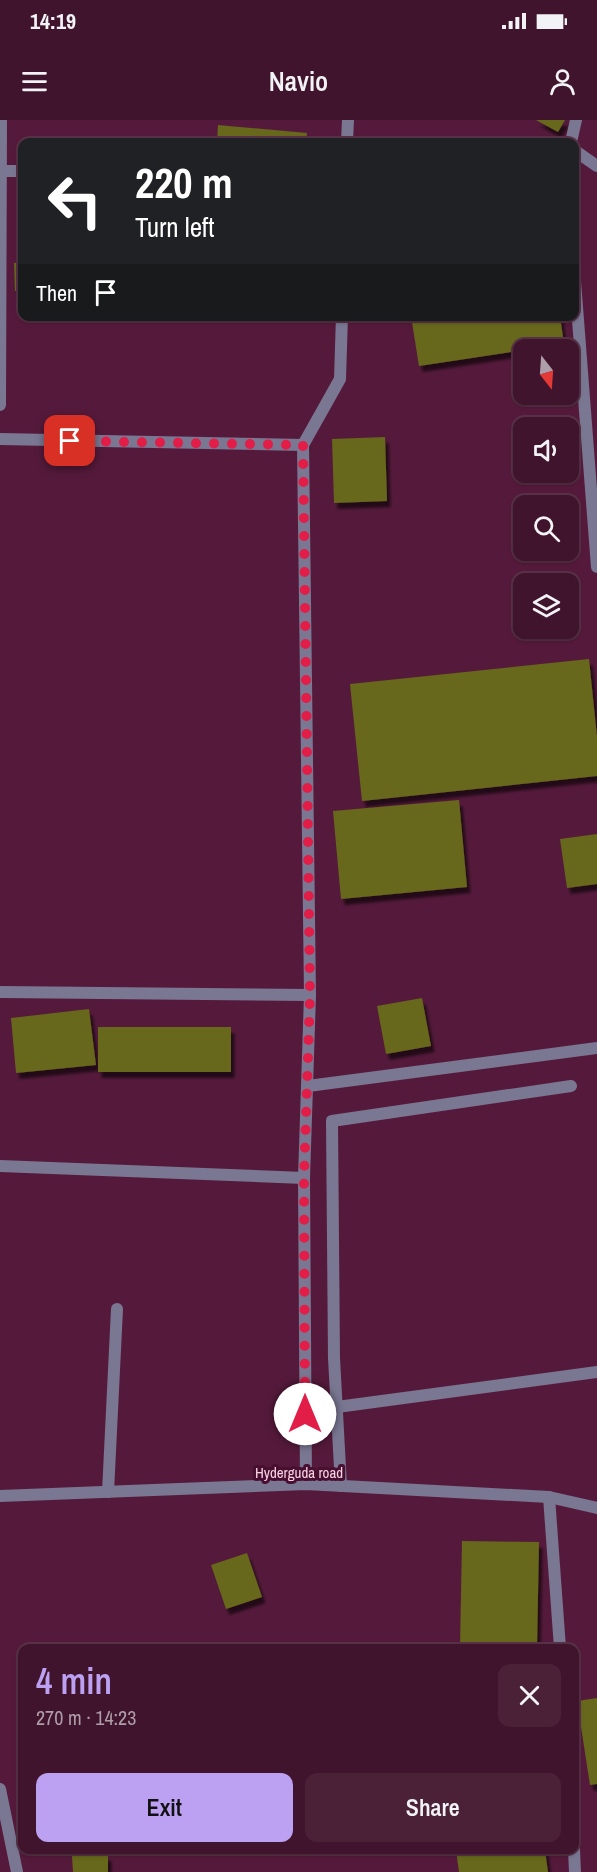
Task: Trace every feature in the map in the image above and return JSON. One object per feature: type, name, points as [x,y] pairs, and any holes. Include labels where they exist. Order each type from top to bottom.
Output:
[{"type":"street","points":[[0,405],[1,120]]},
{"type":"street","points":[[347,138],[348,120]]},
{"type":"street","points":[[572,138],[576,120]]},
{"type":"street","points":[[579,153],[597,166]]},
{"type":"street","points":[[0,171],[18,171]]},
{"type":"street","points":[[306,1484],[304,1178],[310,995],[303,445],[340,380],[342,321]]},
{"type":"street","points":[[578,321],[597,567]]},
{"type":"street","points":[[0,440],[303,445]]},
{"type":"street","points":[[0,992],[310,995]]},
{"type":"street","points":[[308,1086],[597,1048]]},
{"type":"street","points":[[341,1486],[334,1358],[332,1121],[571,1086]]},
{"type":"street","points":[[0,1166],[304,1178]]},
{"type":"street","points":[[108,1492],[117,1310]]},
{"type":"street","points":[[337,1407],[597,1372]]},
{"type":"street","name":"Hyderguda road","points":[[0,1496],[306,1484],[549,1497],[597,1508]]},
{"type":"street","points":[[549,1497],[560,1644]]},
{"type":"street","points":[[0,1789],[17,1872]]},
{"type":"street","points":[[574,1854],[575,1872]]},
{"type":"building","points":[[536,120],[565,120],[558,132]]},
{"type":"building","points":[[218,125],[307,133],[306,138],[217,138]]},
{"type":"building","points":[[18,262],[18,291],[15,291],[14,263]]},
{"type":"building","points":[[412,321],[561,321],[563,339],[513,339],[513,352],[419,366]]},
{"type":"building","points":[[385,437],[387,501],[334,503],[332,439]]},
{"type":"building","points":[[589,659],[597,737],[597,776],[362,801],[350,684]]},
{"type":"building","points":[[459,800],[467,887],[341,899],[333,811]]},
{"type":"building","points":[[597,834],[597,884],[567,888],[560,839]]},
{"type":"building","points":[[422,998],[431,1046],[386,1054],[377,1006]]},
{"type":"building","points":[[89,1009],[96,1065],[16,1073],[11,1018]]},
{"type":"building","points":[[98,1027],[231,1027],[231,1072],[98,1072]]},
{"type":"building","points":[[462,1541],[539,1542],[537,1644],[460,1644]]},
{"type":"building","points":[[247,1553],[262,1597],[226,1609],[211,1565]]},
{"type":"building","points":[[597,1698],[597,1784],[590,1785],[579,1701]]},
{"type":"building","points":[[457,1854],[546,1854],[548,1872],[459,1872]]},
{"type":"building","points":[[108,1855],[108,1872],[73,1872],[72,1856]]},
{"type":"route","points":[[70,441],[303,445],[310,995],[304,1178],[305,1414]]}]
